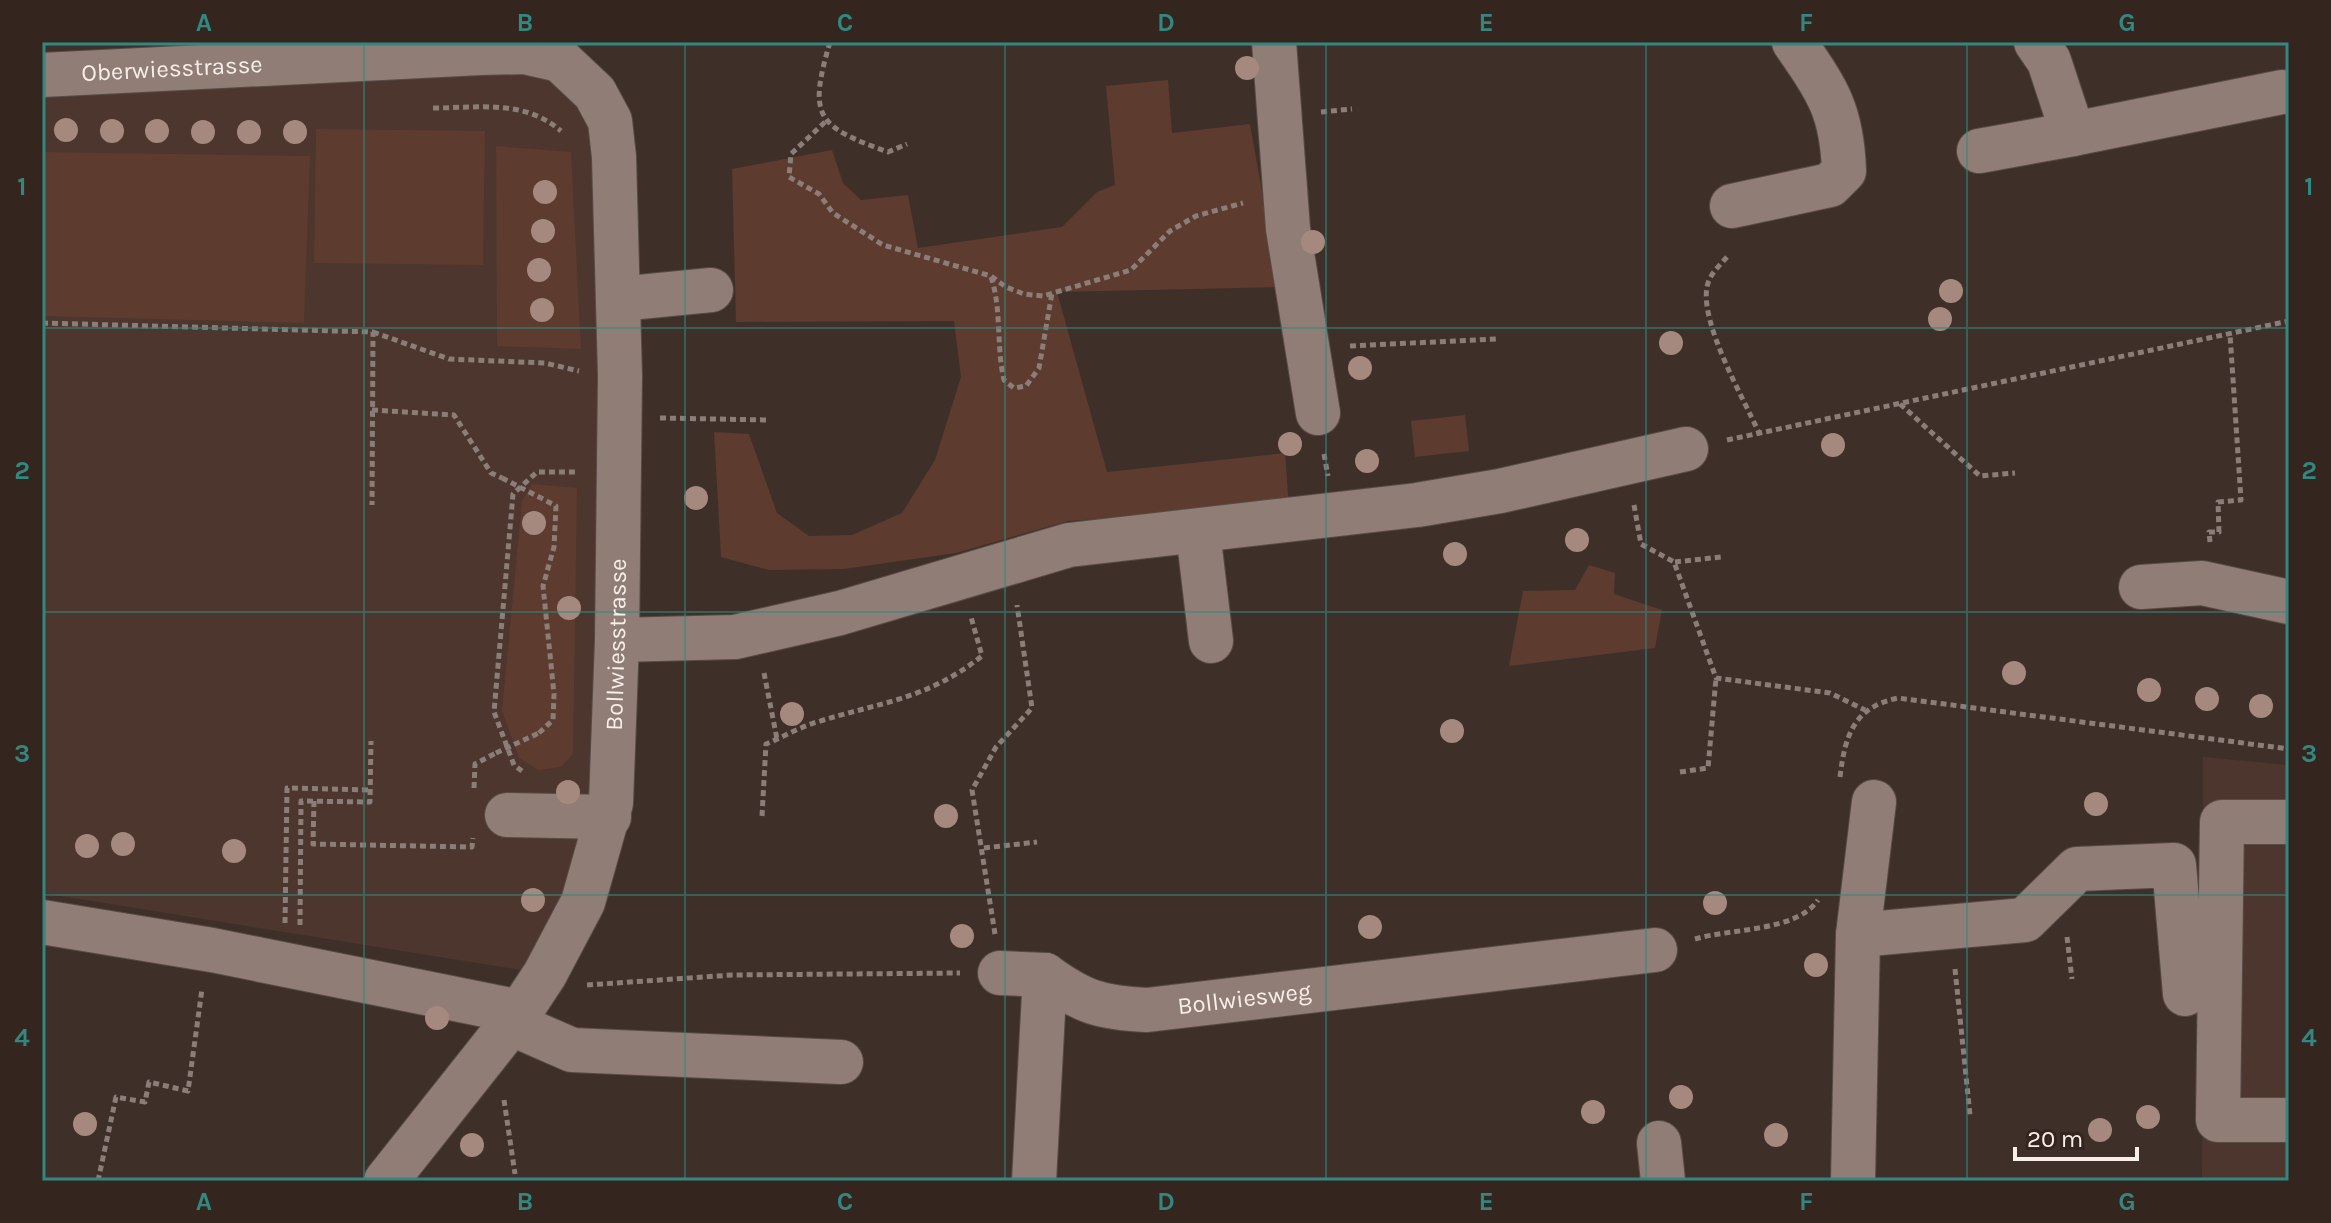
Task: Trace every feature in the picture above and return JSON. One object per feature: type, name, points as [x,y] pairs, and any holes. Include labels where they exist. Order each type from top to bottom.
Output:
[{"type":"street","points":[[1274,42],[1285,194],[1318,413]]},
{"type":"street","points":[[1732,206],[1830,185],[1844,171],[1843,129],[1828,91],[1794,42]]},
{"type":"street","points":[[2036,42],[2049,61],[2073,134]]},
{"type":"street","name":"Oberwiesstrasse","points":[[42,75],[570,51]]},
{"type":"street","name":"Bollwiesstrasse","points":[[386,1181],[515,1018],[545,974],[583,902],[609,817],[617,640],[619,299],[610,121],[570,51]]},
{"type":"street","points":[[1979,151],[2282,92]]},
{"type":"street","points":[[619,299],[711,290]]},
{"type":"street","points":[[617,640],[735,637],[840,613],[1069,545],[1335,516],[1500,491],[1686,449]]},
{"type":"street","points":[[1198,532],[1211,641]]},
{"type":"street","points":[[2141,587],[2202,583],[2289,602]]},
{"type":"street","points":[[1853,1181],[1858,935],[1857,791]]},
{"type":"street","points":[[485,813],[609,817]]},
{"type":"street","points":[[2289,822],[2222,822],[2218,1120],[2289,1120]]},
{"type":"street","points":[[1858,935],[2025,920],[2077,869],[2174,865],[2185,994]]},
{"type":"street","points":[[42,922],[207,949],[515,1018],[572,1050],[841,1062]]},
{"type":"street","name":"Bollwiesweg","points":[[1045,975],[1075,996],[1104,1008],[1147,1010],[1655,950]]},
{"type":"street","points":[[1000,973],[1045,975],[1034,1181]]},
{"type":"path","points":[[830,42],[818,100],[825,122],[847,138],[888,152],[907,144]]},
{"type":"path","points":[[433,108],[514,107],[547,119],[561,131]]},
{"type":"path","points":[[1324,111],[1352,109]]},
{"type":"path","points":[[825,122],[791,154],[789,177],[819,194],[833,213],[883,245],[991,276],[1006,287],[1024,294],[1052,293],[1131,270],[1170,231],[1196,216],[1285,194]]},
{"type":"path","points":[[1727,257],[1712,273],[1706,289],[1708,306],[1713,328],[1759,433]]},
{"type":"path","points":[[991,276],[996,291],[999,362],[1004,380],[1014,388],[1026,386],[1039,368],[1052,293]]},
{"type":"path","points":[[1686,449],[2289,321]]},
{"type":"path","points":[[42,323],[373,332],[449,359],[545,363],[592,374]]},
{"type":"path","points":[[372,505],[373,332]]},
{"type":"path","points":[[2209,534],[2219,532],[2218,502],[2241,500],[2230,334]]},
{"type":"path","points":[[1376,347],[1496,339]]},
{"type":"path","points":[[1899,403],[1980,476],[2015,473]]},
{"type":"path","points":[[314,801],[313,844],[472,847],[485,813],[475,764],[539,733],[553,720],[554,694],[543,586],[554,547],[556,506],[491,473],[454,415],[372,410]]},
{"type":"path","points":[[1318,413],[1335,516]]},
{"type":"path","points":[[618,417],[767,420]]},
{"type":"path","points":[[1626,463],[1641,544],[1674,562],[1721,557]]},
{"type":"path","points":[[531,778],[514,765],[494,712],[513,494],[537,472],[618,472]]},
{"type":"path","points":[[1674,562],[1716,678],[1708,768],[1680,772]]},
{"type":"path","points":[[545,974],[569,977],[588,985],[732,975],[1000,973],[984,848],[977,834],[972,790],[996,747],[1032,708],[1026,646],[1016,600]]},
{"type":"path","points":[[762,816],[766,744],[815,722],[890,705],[952,680],[982,656],[970,614]]},
{"type":"path","points":[[763,667],[777,739]]},
{"type":"path","points":[[1716,678],[1830,693],[1865,710]]},
{"type":"path","points":[[1857,791],[1849,730],[1865,710],[1898,698],[2289,749]]},
{"type":"path","points":[[299,934],[301,801],[370,802],[371,741]]},
{"type":"path","points":[[285,932],[287,788],[370,790]]},
{"type":"path","points":[[984,848],[1037,842]]},
{"type":"path","points":[[1655,950],[1724,930],[1794,921],[1810,911],[1821,895]]},
{"type":"path","points":[[1951,927],[1970,1115]]},
{"type":"path","points":[[98,1181],[116,1097],[145,1102],[149,1082],[188,1091],[207,949]]},
{"type":"path","points":[[500,1093],[507,1104],[515,1174]]},
{"type":"shaded area","points":[[480,53],[595,93],[613,778],[545,974],[42,893],[42,76]]},
{"type":"shaded area","points":[[1168,80],[1172,133],[1250,124],[1279,287],[1057,292],[1107,472],[1285,453],[1289,507],[1068,521],[956,553],[844,569],[769,570],[721,557],[714,432],[749,434],[777,513],[809,536],[852,535],[902,513],[935,460],[961,377],[954,321],[736,322],[732,169],[832,150],[843,183],[861,200],[908,195],[918,248],[1062,227],[1097,192],[1115,185],[1106,86]]},
{"type":"shaded area","points":[[316,129],[485,131],[483,265],[314,263]]},
{"type":"shaded area","points":[[496,146],[571,152],[581,349],[497,346]]},
{"type":"shaded area","points":[[42,152],[310,156],[304,323],[42,316]]},
{"type":"shaded area","points":[[1465,415],[1469,451],[1415,457],[1411,421]]},
{"type":"shaded area","points":[[532,484],[577,488],[573,754],[561,767],[538,770],[519,758],[502,711],[522,501]]},
{"type":"shaded area","points":[[1589,565],[1615,573],[1614,594],[1662,610],[1655,648],[1509,666],[1523,591],[1575,590]]},
{"type":"shaded area","points":[[2203,757],[2289,765],[2289,1181],[2202,1181]]}]
